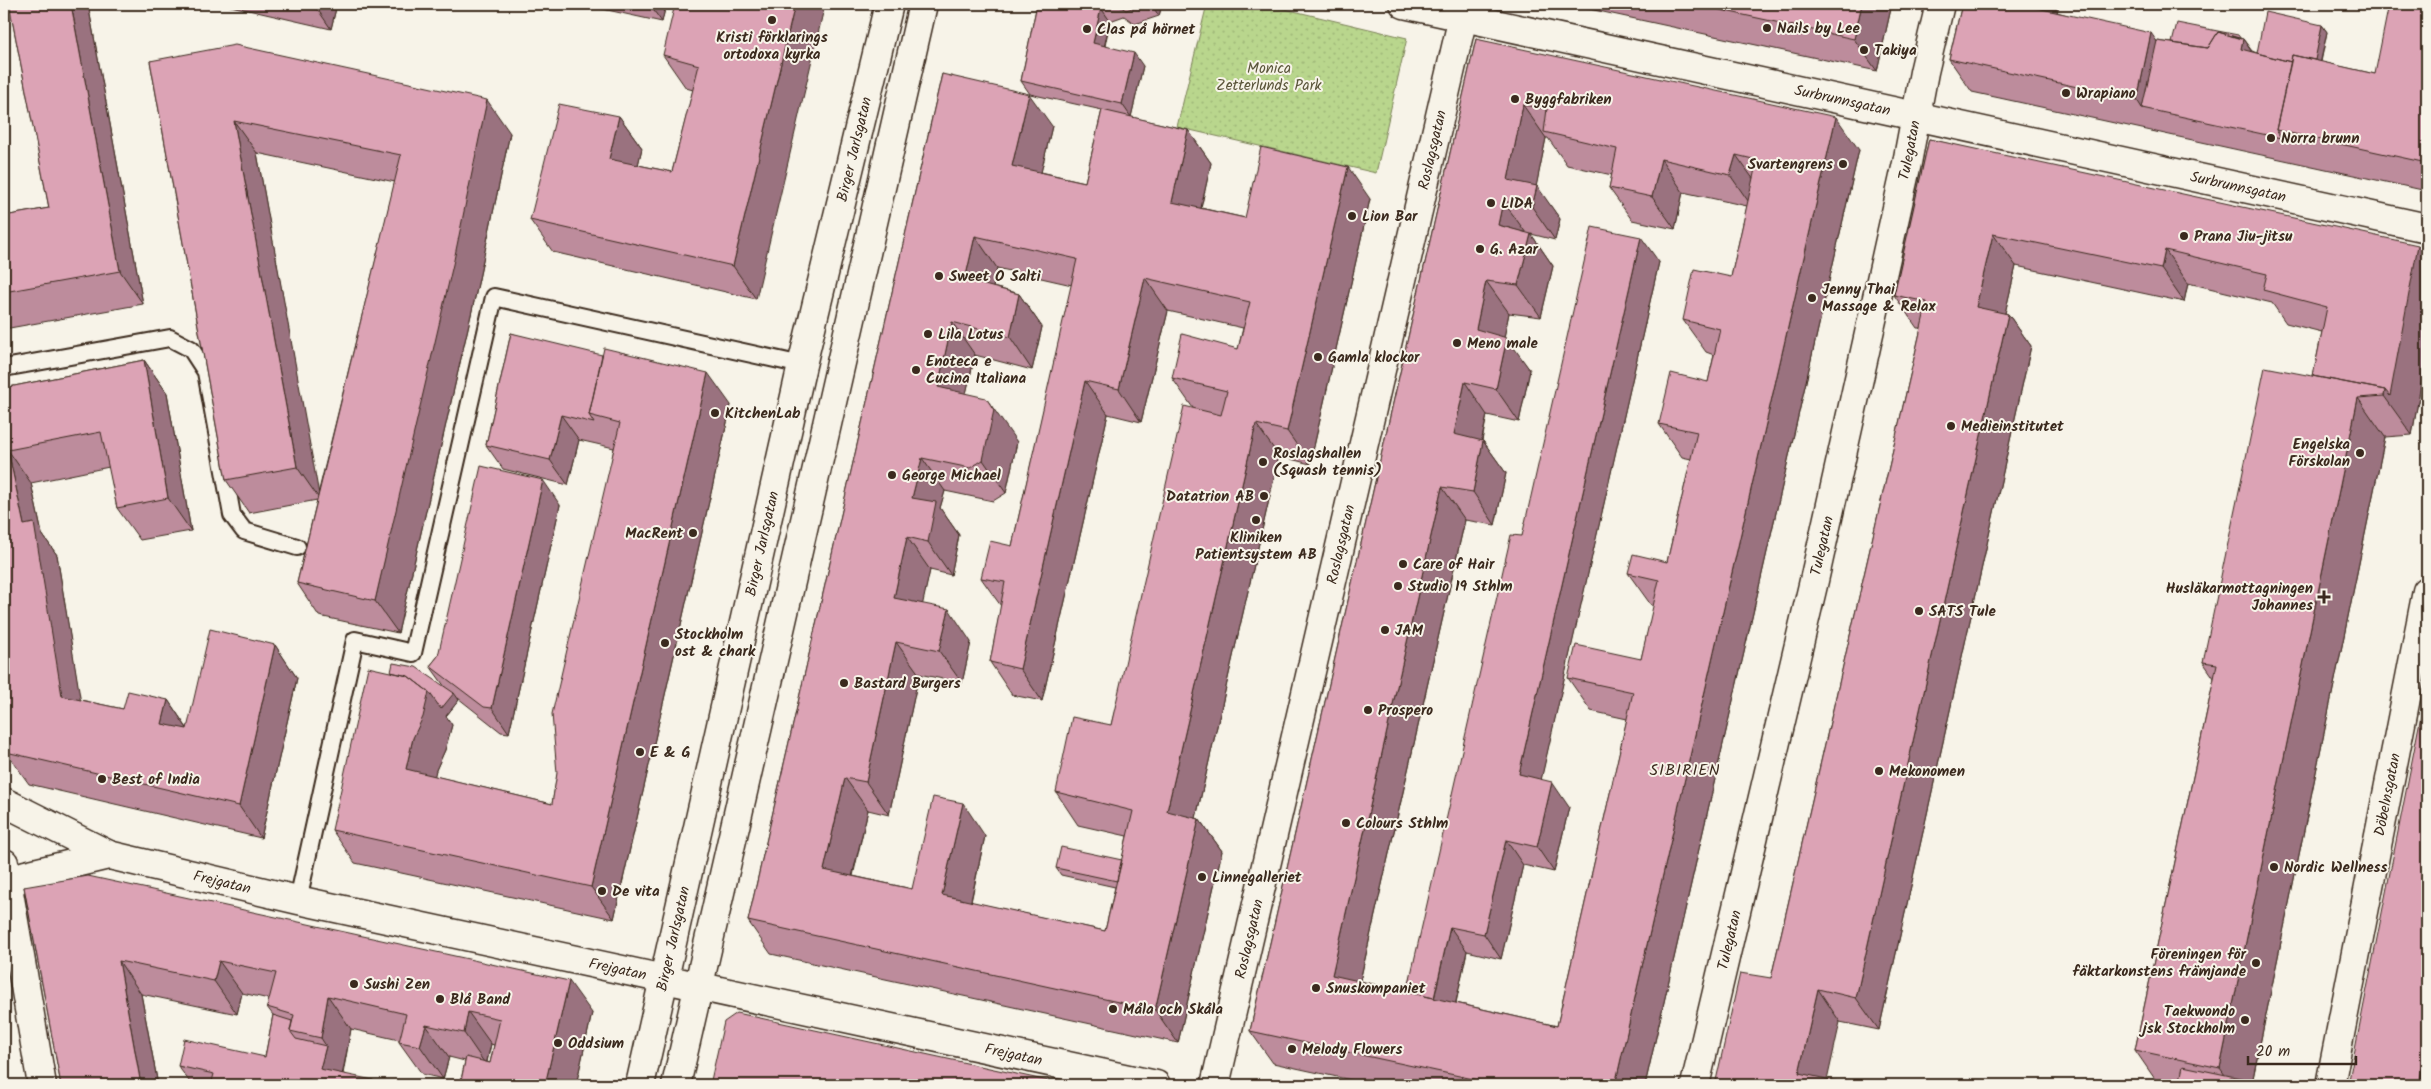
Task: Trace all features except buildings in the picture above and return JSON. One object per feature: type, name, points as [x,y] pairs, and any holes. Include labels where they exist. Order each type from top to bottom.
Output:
[{"type":"street","name":"Birger Jarlsgatan","points":[[640,1085],[802,364],[889,4]]},
{"type":"street","points":[[676,1085],[923,4]]},
{"type":"street","name":"Surbrunnsgatan","points":[[1404,4],[1464,11],[1529,33],[2427,228]]},
{"type":"street","name":"Tulegatan","points":[[1695,1085],[1813,586],[1940,4]]},
{"type":"street","name":"Roslagsgatan","points":[[1215,1085],[1464,11]]},
{"type":"street","name":"Döbelnsgatan","points":[[2330,1085],[2427,590]]},
{"type":"street","name":"Frejgatan","points":[[4,802],[109,855],[298,900],[1156,1085]]},
{"type":"street","name":"Frejgatan","points":[[5,875],[25,875],[109,855]]},
{"type":"street","points":[[5,875],[42,1085]]},
{"type":"lane","points":[[298,900],[355,640],[413,653],[494,297],[802,364]]},
{"type":"lane","points":[[4,368],[170,338],[191,348],[206,372],[232,515],[244,531],[296,547]]},
{"type":"green space","name":"Monica Zetterlunds Park","points":[[1207,4],[1264,4],[1407,38],[1376,173],[1177,127]]},
{"type":"place","name":"Kristi förklarings ortodoxa kyrka","points":[[772,20]]},
{"type":"place","name":"Nails by Lee","points":[[1767,28]]},
{"type":"place","name":"Clas på hörnet","points":[[1087,29]]},
{"type":"place","name":"Takiya","points":[[1864,50]]},
{"type":"place","name":"Wrapiano","points":[[2066,93]]},
{"type":"place","name":"Byggfabriken","points":[[1515,99]]},
{"type":"place","name":"Norra brunn","points":[[2271,138]]},
{"type":"place","name":"Svartengrens","points":[[1843,164]]},
{"type":"place","name":"LIDA","points":[[1491,203]]},
{"type":"place","name":"Lion Bar","points":[[1352,216]]},
{"type":"place","name":"Prana Jiu-jitsu","points":[[2184,236]]},
{"type":"place","name":"G. Azar","points":[[1480,249]]},
{"type":"place","name":"Sweet O Salti","points":[[939,276]]},
{"type":"place","name":"Jenny Thai Massage & Relax","points":[[1812,298]]},
{"type":"place","name":"Lila Lotus","points":[[928,334]]},
{"type":"place","name":"Meno male","points":[[1457,343]]},
{"type":"place","name":"Gamla klockor","points":[[1318,357]]},
{"type":"place","name":"Enoteca e Cucina Italiana","points":[[916,370]]},
{"type":"place","name":"KitchenLab","points":[[715,413]]},
{"type":"place","name":"Medieinstitutet","points":[[1951,426]]},
{"type":"place","name":"Engelska Förskolan","points":[[2360,453]]},
{"type":"place","name":"Roslagshallen (Squash tennis)","points":[[1263,462]]},
{"type":"place","name":"George Michael","points":[[892,475]]},
{"type":"place","name":"Datatrion AB","points":[[1264,496]]},
{"type":"place","name":"Kliniken Patientsystem AB","points":[[1256,520]]},
{"type":"place","name":"MacRent","points":[[693,533]]},
{"type":"place","name":"Care of Hair","points":[[1403,564]]},
{"type":"place","name":"Studio 19 Sthlm","points":[[1398,586]]},
{"type":"place","name":"Husläkarmottagningen Johannes","points":[[2324,597]]},
{"type":"place","name":"SATS Tule","points":[[1919,611]]},
{"type":"place","name":"JAM","points":[[1385,630]]},
{"type":"place","name":"Stockholm ost & chark","points":[[665,643]]},
{"type":"place","name":"Bastard Burgers","points":[[844,683]]},
{"type":"place","name":"Prospero","points":[[1368,710]]},
{"type":"place","name":"E & G","points":[[640,752]]},
{"type":"place","name":"Mekonomen","points":[[1879,771]]},
{"type":"place","name":"Best of India","points":[[102,779]]},
{"type":"place","name":"Colours Sthlm","points":[[1346,823]]},
{"type":"place","name":"Nordic Wellness","points":[[2274,867]]},
{"type":"place","name":"Linnegalleriet","points":[[1202,877]]},
{"type":"place","name":"De vita","points":[[602,891]]},
{"type":"place","name":"Föreningen för fäktarkonstens främjande","points":[[2256,963]]},
{"type":"place","name":"Sushi Zen","points":[[354,984]]},
{"type":"place","name":"Snuskompaniet","points":[[1316,988]]},
{"type":"place","name":"Blå Band","points":[[440,999]]},
{"type":"place","name":"Måla och Skåla","points":[[1113,1009]]},
{"type":"place","name":"Taekwondo jsk Stockholm","points":[[2245,1020]]},
{"type":"place","name":"Oddsium","points":[[558,1043]]},
{"type":"place","name":"Melody Flowers","points":[[1292,1049]]},
{"type":"district","name":"SIBIRIEN","points":[[1685,769]]}]
